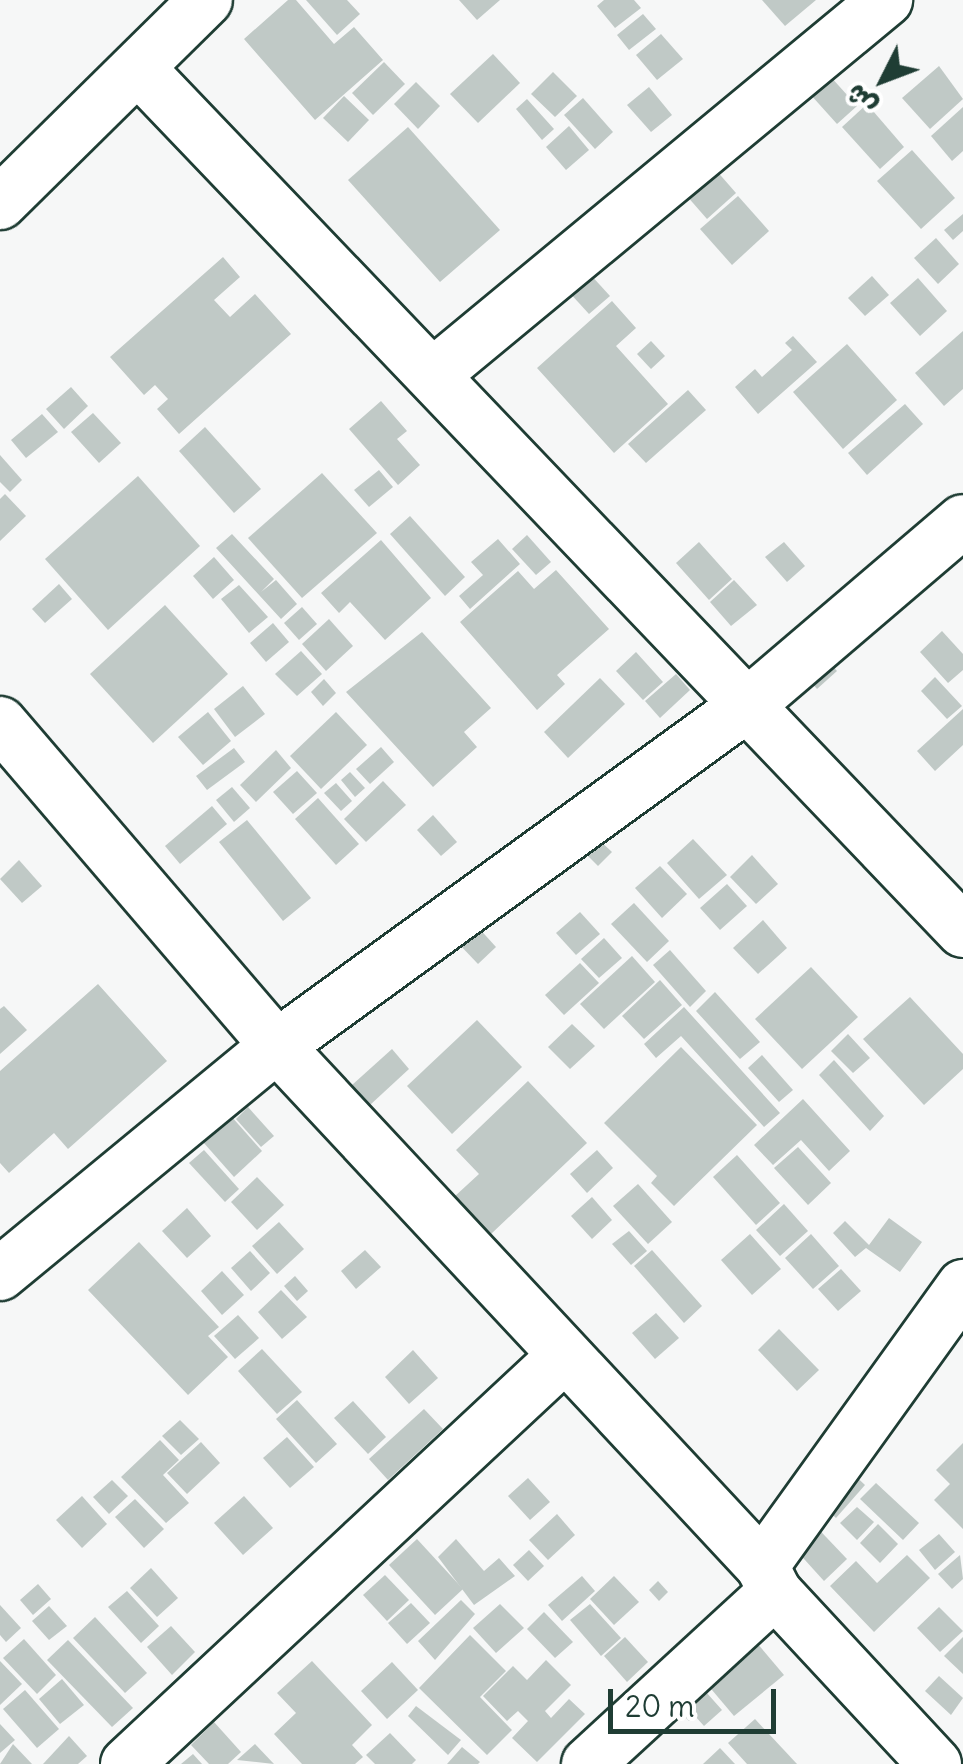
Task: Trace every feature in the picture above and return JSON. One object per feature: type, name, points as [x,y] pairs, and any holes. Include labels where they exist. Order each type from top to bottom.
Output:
[{"type":"street","points":[[0,203],[206,0]]},
{"type":"street","points":[[434,374],[886,0]]},
{"type":"street","points":[[138,68],[750,702],[963,931]]},
{"type":"street","points":[[6,1256],[277,1046],[750,702],[963,521]]},
{"type":"street","points":[[0,723],[277,1046],[936,1764]]},
{"type":"street","points":[[588,1764],[768,1579],[963,1286]]},
{"type":"street","points":[[127,1764],[564,1356]]},
{"type":"building","points":[[288,0],[296,0],[334,44],[354,27],[383,60],[315,120],[244,39]]},
{"type":"building","points":[[306,0],[347,0],[360,14],[337,35]]},
{"type":"building","points":[[459,0],[500,0],[477,20]]},
{"type":"building","points":[[604,0],[634,0],[641,8],[615,28],[597,6]]},
{"type":"building","points":[[762,0],[816,0],[785,26]]},
{"type":"building","points":[[643,14],[656,29],[629,50],[617,35]]},
{"type":"building","points":[[661,34],[683,59],[657,80],[636,55]]},
{"type":"building","points":[[493,54],[520,83],[478,123],[450,94]]},
{"type":"building","points":[[384,62],[405,84],[373,115],[352,93]]},
{"type":"building","points":[[939,66],[963,99],[930,129],[902,98]]},
{"type":"building","points":[[553,72],[577,96],[555,117],[531,94]]},
{"type":"building","points":[[830,76],[857,106],[837,124],[810,94]]},
{"type":"building","points":[[416,82],[440,106],[418,129],[394,104]]},
{"type":"building","points":[[649,87],[672,115],[651,132],[627,105]]},
{"type":"building","points":[[344,96],[369,120],[348,142],[323,118]]},
{"type":"building","points":[[583,98],[613,132],[595,149],[564,115]]},
{"type":"building","points":[[527,99],[554,129],[542,140],[516,109]]},
{"type":"building","points":[[867,104],[904,147],[880,169],[842,127]]},
{"type":"building","points":[[963,107],[963,151],[952,161],[931,136]]},
{"type":"building","points":[[569,126],[589,150],[566,170],[546,147]]},
{"type":"building","points":[[408,127],[500,230],[440,282],[348,180]]},
{"type":"building","points":[[912,150],[955,198],[921,229],[877,181]]},
{"type":"building","points":[[715,169],[736,193],[707,219],[686,195]]},
{"type":"building","points":[[738,196],[769,231],[732,265],[700,229]]},
{"type":"building","points":[[963,214],[963,231],[953,240],[944,230]]},
{"type":"building","points":[[936,238],[959,264],[938,284],[914,258]]},
{"type":"building","points":[[223,257],[240,277],[214,300],[230,317],[255,294],[291,334],[179,434],[157,409],[168,399],[155,385],[144,395],[110,357]]},
{"type":"building","points":[[589,273],[610,296],[589,314],[568,291]]},
{"type":"building","points":[[872,276],[889,295],[865,316],[848,298]]},
{"type":"building","points":[[918,278],[947,311],[920,336],[890,303]]},
{"type":"building","points":[[612,301],[636,328],[616,346],[668,404],[614,453],[537,368]]},
{"type":"building","points":[[963,331],[963,389],[944,406],[915,373]]},
{"type":"building","points":[[793,336],[817,362],[758,414],[735,387],[755,369],[762,377],[792,350],[785,343]]},
{"type":"building","points":[[651,341],[665,356],[651,369],[637,354]]},
{"type":"building","points":[[847,344],[897,400],[843,449],[793,392]]},
{"type":"building","points":[[71,387],[88,406],[64,429],[46,409]]},
{"type":"building","points":[[688,390],[706,410],[646,463],[628,444]]},
{"type":"building","points":[[381,401],[407,431],[397,439],[420,465],[398,485],[349,429]]},
{"type":"building","points":[[905,404],[923,424],[867,475],[848,453]]},
{"type":"building","points":[[93,413],[121,443],[99,463],[71,432]]},
{"type":"building","points":[[42,414],[58,432],[26,458],[11,440]]},
{"type":"building","points":[[205,427],[261,489],[234,513],[179,451]]},
{"type":"building","points":[[0,455],[22,480],[10,492],[0,482]]},
{"type":"building","points":[[379,470],[393,487],[369,507],[354,490]]},
{"type":"building","points":[[322,473],[377,533],[302,598],[248,538]]},
{"type":"building","points":[[138,476],[200,546],[108,630],[45,559]]},
{"type":"building","points":[[5,494],[26,516],[0,541],[0,499]]},
{"type":"building","points":[[410,516],[465,577],[445,596],[390,534]]},
{"type":"building","points":[[232,534],[274,579],[261,592],[276,580],[297,604],[281,619],[216,548]]},
{"type":"building","points":[[527,535],[551,562],[536,575],[512,549]]},
{"type":"building","points":[[498,539],[520,564],[470,609],[459,596],[483,575],[471,562]]},
{"type":"building","points":[[381,540],[431,598],[385,640],[350,602],[339,613],[321,593]]},
{"type":"building","points":[[699,542],[732,579],[709,600],[676,563]]},
{"type":"building","points":[[784,542],[805,566],[787,582],[765,557]]},
{"type":"building","points":[[214,557],[234,580],[213,599],[193,576]]},
{"type":"building","points":[[556,570],[609,629],[557,675],[565,684],[537,710],[460,622],[518,571],[534,589]]},
{"type":"building","points":[[734,580],[757,605],[731,626],[710,602]]},
{"type":"building","points":[[59,584],[72,599],[45,623],[32,609]]},
{"type":"building","points":[[239,585],[268,617],[249,633],[221,599]]},
{"type":"building","points":[[165,605],[228,674],[153,743],[90,674]]},
{"type":"building","points":[[302,607],[317,624],[299,640],[284,623]]},
{"type":"building","points":[[329,619],[353,646],[326,671],[302,644]]},
{"type":"building","points":[[273,623],[289,642],[266,662],[250,643]]},
{"type":"building","points":[[942,631],[963,654],[963,670],[948,683],[920,652]]},
{"type":"building","points":[[422,632],[491,708],[464,732],[477,747],[433,787],[346,692]]},
{"type":"building","points":[[301,651],[322,674],[297,696],[275,674]]},
{"type":"building","points":[[636,652],[663,682],[643,700],[616,671]]},
{"type":"building","points":[[820,652],[837,671],[817,689],[801,670]]},
{"type":"building","points":[[676,674],[690,690],[660,718],[645,701]]},
{"type":"building","points":[[935,677],[962,706],[947,719],[921,691]]},
{"type":"building","points":[[600,678],[625,704],[568,758],[544,732]]},
{"type":"building","points":[[324,679],[336,693],[323,706],[311,692]]},
{"type":"building","points":[[243,686],[265,714],[235,737],[214,709]]},
{"type":"building","points":[[963,709],[963,745],[935,771],[917,751]]},
{"type":"building","points":[[208,712],[231,741],[203,765],[178,737]]},
{"type":"building","points":[[336,712],[367,745],[321,789],[290,756]]},
{"type":"building","points":[[381,747],[394,762],[370,784],[356,769]]},
{"type":"building","points":[[234,748],[245,762],[207,790],[196,776]]},
{"type":"building","points":[[276,750],[291,768],[256,802],[240,785]]},
{"type":"building","points":[[297,771],[317,793],[293,814],[273,792]]},
{"type":"building","points":[[350,772],[365,788],[355,797],[341,780]]},
{"type":"building","points":[[383,781],[406,805],[366,842],[344,819]]},
{"type":"building","points":[[336,783],[352,801],[341,811],[324,793]]},
{"type":"building","points":[[232,787],[250,808],[234,822],[216,800]]},
{"type":"building","points":[[318,798],[359,844],[336,865],[295,819]]},
{"type":"building","points":[[212,806],[227,824],[180,864],[165,846]]},
{"type":"building","points":[[433,815],[457,842],[441,856],[417,830]]},
{"type":"building","points":[[247,820],[311,898],[283,921],[219,842]]},
{"type":"building","points":[[597,838],[612,852],[598,866],[583,851]]},
{"type":"building","points":[[693,839],[727,875],[699,899],[667,863]]},
{"type":"building","points":[[752,855],[778,884],[756,904],[730,877]]},
{"type":"building","points":[[19,860],[42,886],[22,903],[0,879]]},
{"type":"building","points":[[660,866],[687,894],[662,918],[635,888]]},
{"type":"building","points":[[727,884],[747,906],[720,930],[700,908]]},
{"type":"building","points":[[634,903],[669,941],[647,962],[611,924]]},
{"type":"building","points":[[580,912],[600,934],[576,955],[556,933]]},
{"type":"building","points":[[763,920],[787,948],[758,974],[733,948]]},
{"type":"building","points":[[476,925],[496,947],[478,964],[457,942]]},
{"type":"building","points":[[604,938],[622,958],[599,978],[581,959]]},
{"type":"building","points":[[670,950],[706,991],[690,1007],[653,965]]},
{"type":"building","points":[[632,956],[655,982],[604,1029],[580,1004]]},
{"type":"building","points":[[580,963],[599,983],[564,1015],[545,995]]},
{"type":"building","points":[[811,967],[858,1017],[802,1069],[755,1019]]},
{"type":"building","points":[[660,980],[682,1005],[644,1039],[622,1016]]},
{"type":"building","points":[[98,984],[167,1061],[68,1149],[54,1133],[9,1173],[0,1163],[0,1071]]},
{"type":"building","points":[[715,992],[760,1042],[740,1059],[696,1011]]},
{"type":"building","points":[[910,997],[963,1054],[963,1069],[924,1105],[863,1039]]},
{"type":"building","points":[[4,1006],[27,1030],[0,1054],[0,1009]]},
{"type":"building","points":[[684,1007],[780,1113],[764,1127],[681,1036],[656,1058],[644,1044]]},
{"type":"building","points":[[477,1020],[522,1067],[452,1134],[407,1086]]},
{"type":"building","points":[[572,1024],[595,1046],[570,1069],[548,1047]]},
{"type":"building","points":[[848,1034],[870,1058],[853,1073],[831,1051]]},
{"type":"building","points":[[681,1047],[757,1125],[674,1206],[651,1183],[657,1176],[604,1123]]},
{"type":"building","points":[[392,1049],[409,1069],[370,1105],[352,1085]]},
{"type":"building","points":[[762,1055],[793,1090],[779,1102],[748,1068]]},
{"type":"building","points":[[834,1060],[884,1116],[870,1131],[819,1075]]},
{"type":"building","points":[[528,1081],[587,1143],[491,1234],[454,1197],[479,1174],[456,1150]]},
{"type":"building","points":[[803,1099],[850,1151],[829,1171],[801,1140],[773,1165],[754,1145]]},
{"type":"building","points":[[248,1107],[274,1136],[261,1147],[236,1119]]},
{"type":"building","points":[[231,1116],[262,1151],[234,1177],[203,1142]]},
{"type":"building","points":[[798,1147],[831,1183],[808,1205],[774,1168]]},
{"type":"building","points":[[204,1150],[239,1189],[225,1202],[189,1163]]},
{"type":"building","points":[[597,1150],[613,1168],[587,1193],[570,1174]]},
{"type":"building","points":[[737,1155],[780,1203],[756,1225],[713,1177]]},
{"type":"building","points":[[257,1177],[284,1205],[257,1230],[231,1202]]},
{"type":"building","points":[[638,1184],[672,1222],[648,1244],[613,1206]]},
{"type":"building","points":[[592,1197],[612,1220],[592,1239],[571,1216]]},
{"type":"building","points":[[784,1204],[808,1231],[780,1256],[756,1230]]},
{"type":"building","points":[[187,1208],[211,1236],[187,1258],[162,1231]]},
{"type":"building","points":[[889,1218],[922,1242],[900,1272],[866,1248],[855,1257],[833,1233],[845,1221],[869,1245]]},
{"type":"building","points":[[279,1222],[304,1249],[277,1274],[252,1246]]},
{"type":"building","points":[[629,1231],[647,1251],[631,1265],[612,1244]]},
{"type":"building","points":[[750,1234],[781,1269],[752,1295],[721,1260]]},
{"type":"building","points":[[811,1234],[839,1266],[813,1289],[785,1258]]},
{"type":"building","points":[[139,1242],[219,1327],[208,1336],[228,1357],[188,1395],[88,1290]]},
{"type":"building","points":[[365,1250],[381,1267],[356,1289],[341,1271]]},
{"type":"building","points":[[652,1250],[702,1306],[684,1323],[634,1266]]},
{"type":"building","points":[[250,1251],[270,1273],[251,1291],[231,1268]]},
{"type":"building","points":[[841,1269],[861,1291],[838,1311],[818,1289]]},
{"type":"building","points":[[222,1271],[244,1295],[222,1315],[201,1291]]},
{"type":"building","points":[[295,1276],[308,1291],[297,1301],[284,1286]]},
{"type":"building","points":[[281,1290],[307,1317],[282,1339],[258,1312]]},
{"type":"building","points":[[656,1313],[679,1338],[655,1359],[632,1333]]},
{"type":"building","points":[[238,1315],[259,1338],[235,1359],[214,1336]]},
{"type":"building","points":[[779,1329],[819,1370],[797,1391],[758,1350]]},
{"type":"building","points":[[262,1349],[302,1392],[277,1414],[238,1371]]},
{"type":"building","points":[[413,1350],[438,1378],[409,1404],[385,1377]]},
{"type":"building","points":[[297,1400],[337,1444],[316,1463],[276,1419]]},
{"type":"building","points":[[353,1401],[386,1437],[368,1454],[334,1418]]},
{"type":"building","points":[[424,1409],[443,1429],[388,1480],[369,1459]]},
{"type":"building","points":[[180,1420],[199,1439],[181,1455],[162,1436]]},
{"type":"building","points":[[287,1437],[314,1467],[290,1488],[263,1458]]},
{"type":"building","points":[[160,1440],[179,1460],[163,1475],[189,1503],[166,1523],[121,1477]]},
{"type":"building","points":[[201,1442],[220,1463],[187,1494],[167,1473]]},
{"type":"building","points":[[963,1443],[963,1529],[934,1500],[950,1484],[936,1470]]},
{"type":"building","points":[[849,1470],[865,1485],[836,1518],[819,1502]]},
{"type":"building","points":[[528,1478],[550,1502],[530,1520],[508,1496]]},
{"type":"building","points":[[112,1480],[128,1496],[109,1514],[93,1497]]},
{"type":"building","points":[[876,1483],[919,1523],[903,1540],[860,1499]]},
{"type":"building","points":[[82,1496],[107,1524],[82,1548],[56,1520]]},
{"type":"building","points":[[244,1496],[273,1528],[243,1555],[214,1523]]},
{"type":"building","points":[[135,1499],[164,1529],[144,1548],[115,1517]]},
{"type":"building","points":[[857,1507],[874,1522],[857,1540],[840,1523]]},
{"type":"building","points":[[557,1514],[575,1535],[548,1560],[529,1540]]},
{"type":"building","points":[[807,1517],[847,1559],[824,1581],[785,1538]]},
{"type":"building","points":[[878,1524],[898,1544],[880,1563],[860,1543]]},
{"type":"building","points":[[939,1534],[955,1552],[935,1570],[919,1550]]},
{"type":"building","points":[[417,1539],[463,1589],[435,1615],[389,1565]]},
{"type":"building","points":[[456,1539],[484,1571],[499,1558],[515,1576],[474,1605],[438,1557]]},
{"type":"building","points":[[529,1550],[544,1566],[528,1581],[513,1565]]},
{"type":"building","points":[[907,1555],[930,1578],[874,1632],[830,1586],[856,1561],[877,1583]]},
{"type":"building","points":[[960,1555],[963,1579],[952,1589],[938,1574]]},
{"type":"building","points":[[151,1568],[178,1598],[157,1617],[130,1588]]},
{"type":"building","points":[[385,1575],[409,1600],[387,1621],[363,1595]]},
{"type":"building","points":[[582,1576],[595,1591],[562,1621],[548,1605]]},
{"type":"building","points":[[614,1576],[639,1602],[614,1625],[590,1599]]},
{"type":"building","points":[[658,1581],[668,1592],[659,1601],[649,1590]]},
{"type":"building","points":[[38,1584],[51,1599],[33,1615],[20,1600]]},
{"type":"building","points":[[127,1591],[159,1626],[141,1643],[108,1607]]},
{"type":"building","points":[[461,1600],[475,1614],[435,1660],[418,1641]]},
{"type":"building","points":[[411,1603],[430,1623],[407,1644],[388,1623]]},
{"type":"building","points":[[500,1604],[524,1628],[496,1653],[473,1628]]},
{"type":"building","points":[[590,1604],[621,1638],[601,1656],[570,1620]]},
{"type":"building","points":[[0,1605],[21,1628],[6,1642],[0,1635]]},
{"type":"building","points":[[49,1606],[67,1626],[49,1640],[32,1621]]},
{"type":"building","points":[[939,1607],[963,1631],[940,1652],[917,1628]]},
{"type":"building","points":[[544,1612],[573,1642],[555,1658],[527,1629]]},
{"type":"building","points":[[95,1617],[147,1673],[125,1693],[73,1638]]},
{"type":"building","points":[[171,1626],[195,1652],[172,1675],[147,1647]]},
{"type":"building","points":[[470,1635],[506,1671],[480,1697],[512,1730],[487,1755],[419,1688]]},
{"type":"building","points":[[751,1636],[784,1675],[734,1716],[701,1677]]},
{"type":"building","points":[[625,1637],[648,1662],[627,1682],[604,1656]]},
{"type":"building","points":[[963,1637],[963,1674],[944,1656]]},
{"type":"building","points":[[24,1639],[56,1675],[37,1694],[3,1658]]},
{"type":"building","points":[[68,1640],[133,1708],[112,1727],[47,1660]]},
{"type":"building","points":[[546,1660],[571,1685],[545,1711],[551,1718],[569,1699],[585,1714],[537,1762],[512,1738],[528,1721],[518,1711],[507,1721],[483,1696],[513,1666],[527,1680]]},
{"type":"building","points":[[0,1661],[22,1684],[0,1705]]},
{"type":"building","points":[[312,1661],[372,1725],[352,1745],[363,1757],[355,1764],[302,1764],[274,1734],[296,1713],[277,1693]]},
{"type":"building","points":[[392,1662],[418,1690],[387,1719],[361,1691]]},
{"type":"building","points":[[939,1676],[963,1698],[951,1715],[925,1691]]},
{"type":"building","points":[[62,1679],[84,1705],[60,1724],[39,1699]]},
{"type":"building","points":[[25,1690],[59,1729],[37,1748],[3,1709]]},
{"type":"building","points":[[706,1692],[722,1710],[704,1726],[695,1716],[689,1721],[681,1713]]},
{"type":"building","points":[[416,1706],[461,1740],[448,1755],[408,1716]]},
{"type":"building","points":[[755,1719],[797,1764],[747,1764],[728,1743]]},
{"type":"building","points":[[214,1722],[241,1752],[228,1764],[209,1764],[191,1745]]},
{"type":"building","points":[[0,1724],[15,1740],[0,1753]]},
{"type":"building","points":[[390,1733],[416,1760],[412,1764],[375,1764],[366,1755]]},
{"type":"building","points":[[69,1736],[87,1756],[78,1764],[43,1764]]},
{"type":"building","points":[[13,1744],[32,1764],[0,1764]]},
{"type":"building","points":[[255,1744],[274,1764],[237,1760]]},
{"type":"building","points":[[462,1747],[480,1762],[447,1764]]},
{"type":"building","points":[[720,1748],[735,1764],[703,1764]]},
{"type":"building","points":[[193,1754],[202,1764],[181,1764]]}]
